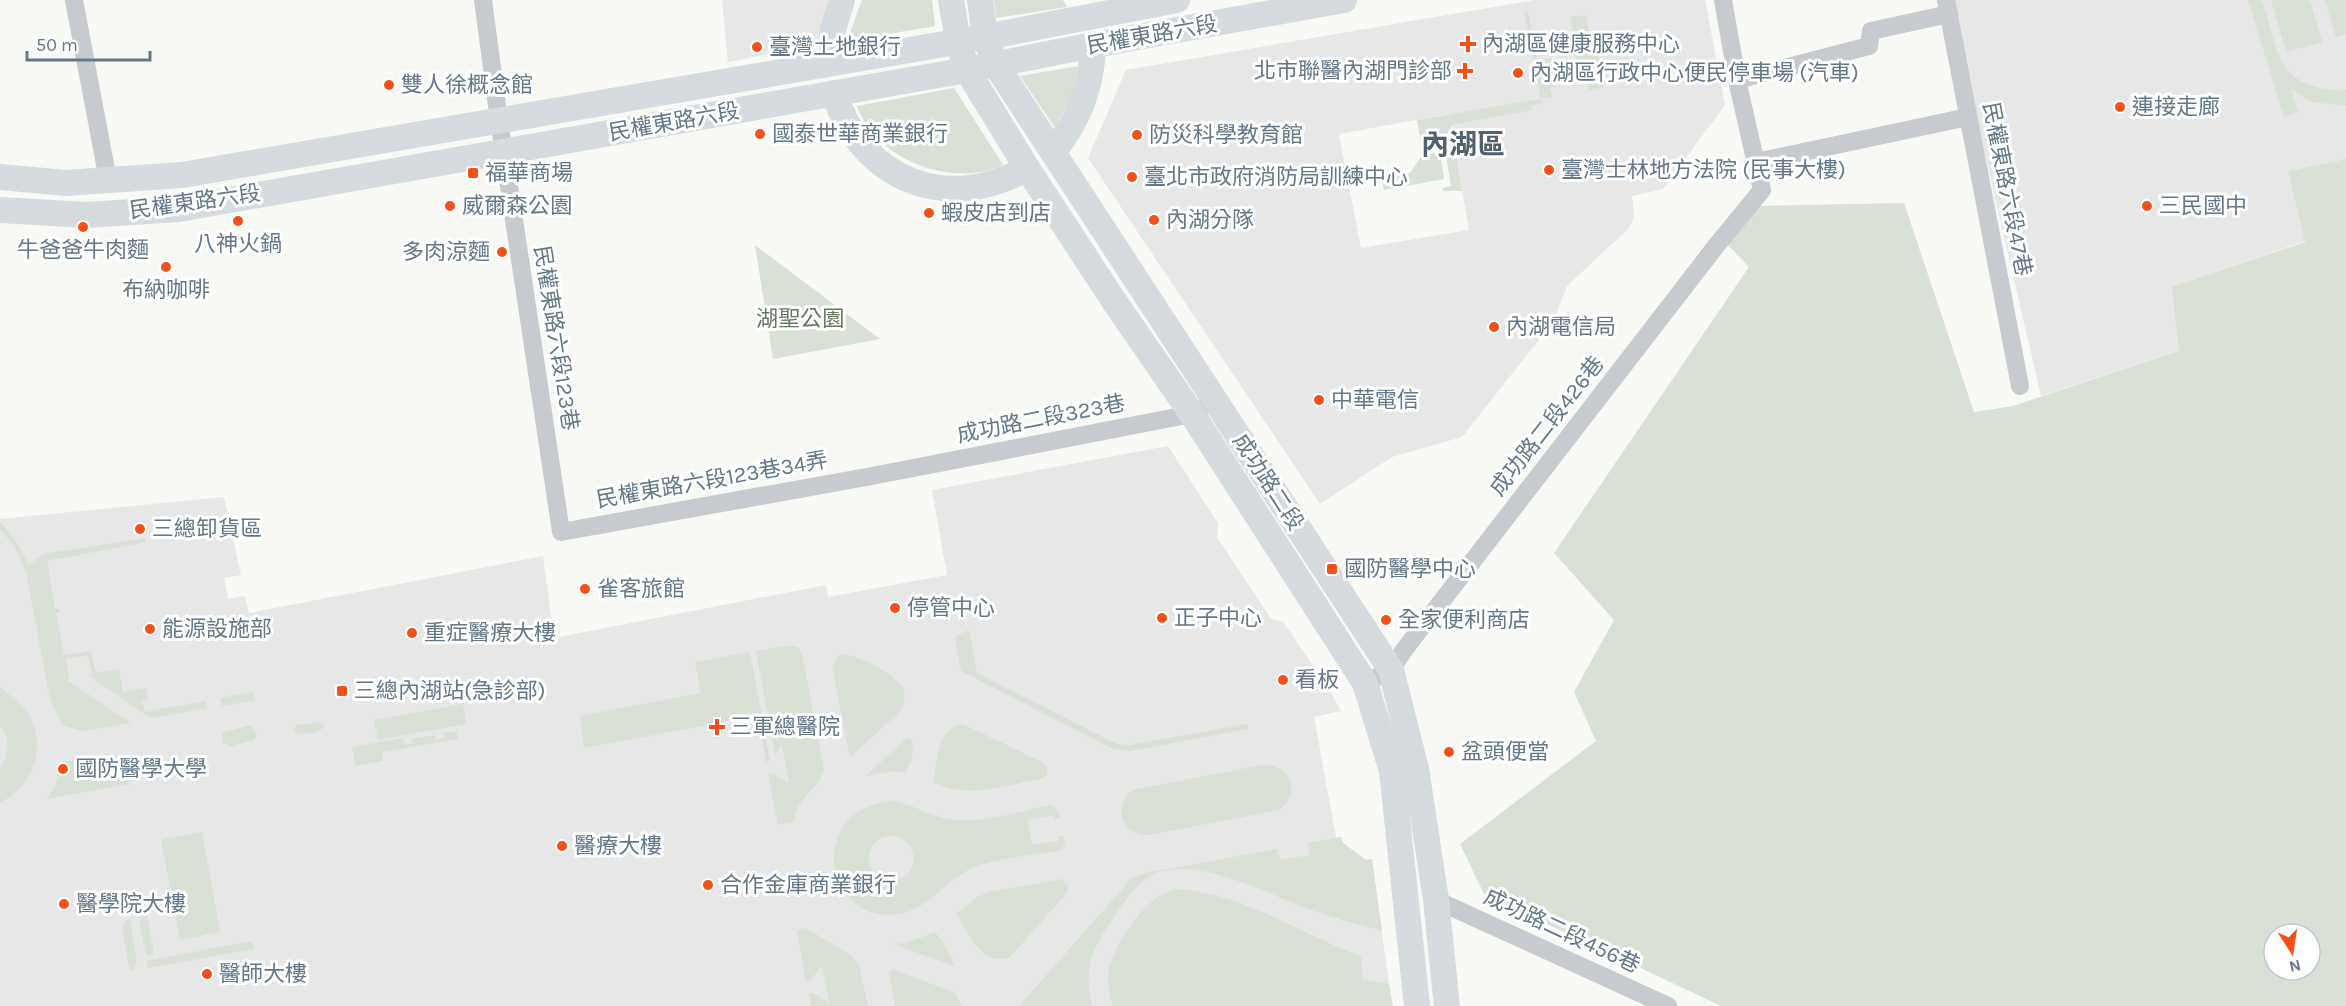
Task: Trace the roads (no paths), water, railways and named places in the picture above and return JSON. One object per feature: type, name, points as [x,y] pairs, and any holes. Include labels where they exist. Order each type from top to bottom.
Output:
[{"type":"main road","points":[[831,63],[833,30],[842,0]]},
{"type":"main road","name":"成功路二段","points":[[951,0],[958,41],[967,70],[1027,168],[1114,301],[1192,414],[1365,683],[1392,771],[1417,1006]]},
{"type":"main road","name":"成功路二段","points":[[980,0],[985,37],[996,65],[1391,670],[1416,769],[1436,900],[1447,1006]]},
{"type":"main road","name":"民權東路六段","points":[[0,177],[66,183],[182,175],[985,37],[1083,8],[1177,0]]},
{"type":"main road","name":"民權東路六段","points":[[0,210],[87,215],[179,209],[996,65],[1092,45],[1344,0]]},
{"type":"main road","points":[[1053,152],[1071,129],[1083,102],[1091,74],[1092,45]]},
{"type":"main road","points":[[834,93],[848,128],[859,143],[879,162],[902,177],[920,184],[957,190],[994,184],[1027,168]]},
{"type":"street","points":[[74,0],[108,180]]},
{"type":"street","name":"民權東路六段123巷","points":[[483,0],[503,151],[561,532]]},
{"type":"street","points":[[1723,0],[1737,80],[1756,162],[1968,117]]},
{"type":"street","points":[[1737,80],[1869,46],[1871,31],[1948,7]]},
{"type":"street","name":"民權東路六段47巷","points":[[1948,7],[2020,386]]},
{"type":"street","name":"成功路二段426巷","points":[[1365,683],[1391,670],[1404,650],[1716,246],[1762,190],[1756,162]]},
{"type":"street","name":"成功路二段323巷","points":[[872,476],[1192,414],[1215,399]]},
{"type":"street","name":"民權東路六段123巷34弄","points":[[561,532],[872,476]]},
{"type":"street","name":"成功路二段456巷","points":[[1436,900],[1668,1006]]},
{"type":"place","name":"內湖區健康服務中心","points":[[1468,44]]},
{"type":"place","name":"臺灣土地銀行","points":[[757,47]]},
{"type":"place","name":"北市聯醫內湖門診部","points":[[1465,71]]},
{"type":"place","name":"內湖區行政中心便民停車場 (汽車)","points":[[1518,73]]},
{"type":"place","name":"雙人徐概念館","points":[[389,85]]},
{"type":"place","name":"連接走廊","points":[[2120,107]]},
{"type":"place","name":"國泰世華商業銀行","points":[[760,134]]},
{"type":"place","name":"防災科學教育館","points":[[1137,135]]},
{"type":"place","name":"臺灣士林地方法院 (民事大樓)","points":[[1549,170]]},
{"type":"place","name":"福華商場","points":[[473,173]]},
{"type":"place","name":"臺北市政府消防局訓練中心","points":[[1132,177]]},
{"type":"place","name":"威爾森公園","points":[[450,206]]},
{"type":"place","name":"三民國中","points":[[2147,206]]},
{"type":"place","name":"蝦皮店到店","points":[[929,213]]},
{"type":"place","name":"內湖分隊","points":[[1154,220]]},
{"type":"place","name":"八神火鍋","points":[[238,221]]},
{"type":"place","name":"牛爸爸牛肉麵","points":[[83,227]]},
{"type":"place","name":"多肉涼麵","points":[[502,252]]},
{"type":"place","name":"布納咖啡","points":[[166,267]]},
{"type":"place","name":"內湖電信局","points":[[1494,327]]},
{"type":"place","name":"中華電信","points":[[1319,400]]},
{"type":"place","name":"三總卸貨區","points":[[140,529]]},
{"type":"place","name":"國防醫學中心","points":[[1332,569]]},
{"type":"place","name":"雀客旅館","points":[[585,589]]},
{"type":"place","name":"停管中心","points":[[895,608]]},
{"type":"place","name":"正子中心","points":[[1162,618]]},
{"type":"place","name":"全家便利商店","points":[[1386,620]]},
{"type":"place","name":"能源設施部","points":[[150,629]]},
{"type":"place","name":"重症醫療大樓","points":[[412,633]]},
{"type":"place","name":"看板","points":[[1283,680]]},
{"type":"place","name":"三總內湖站(急診部)","points":[[342,691]]},
{"type":"place","name":"三軍總醫院","points":[[717,727]]},
{"type":"place","name":"盆頭便當","points":[[1449,752]]},
{"type":"place","name":"國防醫學大學","points":[[63,769]]},
{"type":"place","name":"醫療大樓","points":[[562,846]]},
{"type":"place","name":"合作金庫商業銀行","points":[[708,885]]},
{"type":"place","name":"醫學院大樓","points":[[64,904]]},
{"type":"place","name":"醫師大樓","points":[[207,974]]},
{"type":"district","name":"內湖區","points":[[1463,144]]},
{"type":"park label","name":"湖聖公園","points":[[800,319]]}]
